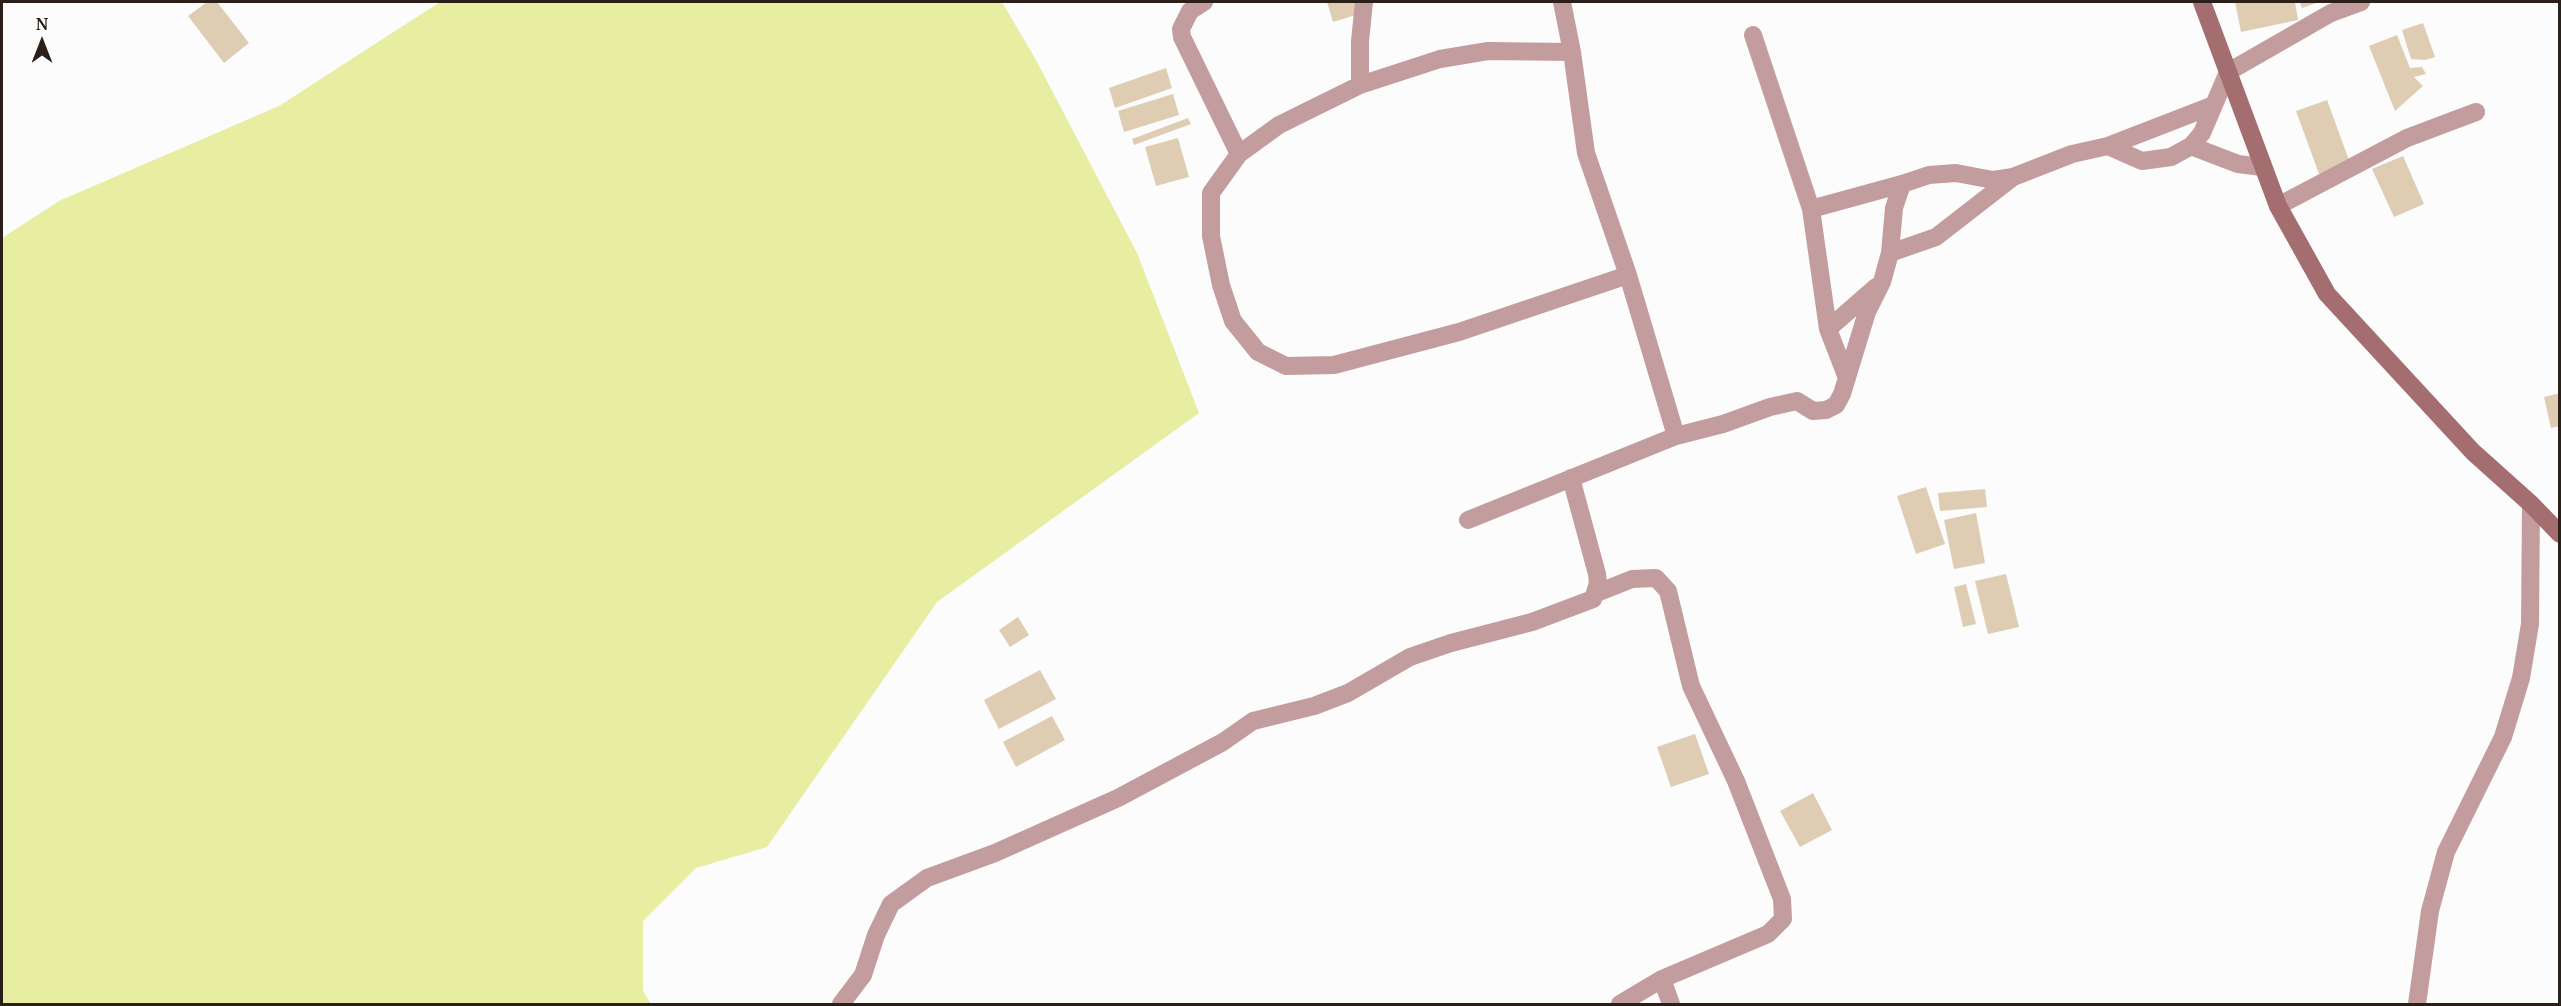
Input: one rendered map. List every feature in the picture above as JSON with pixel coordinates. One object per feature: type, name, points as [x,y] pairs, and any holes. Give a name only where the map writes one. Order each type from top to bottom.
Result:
[{"type":"street","points":[[1204,2],[1190,11],[1181,29],[1182,37],[1239,154]]},
{"type":"street","points":[[1360,84],[1359,41],[1364,2]]},
{"type":"street","points":[[1562,2],[1572,52],[1586,153],[1628,275],[1676,436]]},
{"type":"street","points":[[2202,2],[2278,206],[2326,294],[2473,452],[2531,504],[2559,534]]},
{"type":"street","points":[[2108,146],[2142,161],[2171,157],[2191,146],[2202,133],[2228,72],[2331,13],[2361,2]]},
{"type":"street","points":[[1753,35],[1811,209],[1828,329],[1847,378]]},
{"type":"street","points":[[1572,52],[1488,51],[1440,59],[1360,84],[1279,125],[1239,154],[1211,193],[1211,236],[1221,285],[1233,321],[1258,352],[1286,366],[1334,365],[1459,332],[1628,275]]},
{"type":"street","points":[[1811,209],[1929,175],[1947,174],[1993,180],[2013,177],[2072,154],[2108,146],[2214,105]]},
{"type":"street","points":[[2278,206],[2407,138],[2476,112]]},
{"type":"street","points":[[2191,146],[2238,165],[2262,167]]},
{"type":"street","points":[[1890,253],[1936,237],[2013,177]]},
{"type":"street","points":[[1468,520],[1676,436],[1797,401],[1813,411],[1826,410],[1836,405],[1847,378],[1867,312],[1882,282],[1890,253],[1894,208],[1902,184]]},
{"type":"street","points":[[1828,329],[1882,282]]},
{"type":"street","points":[[841,1005],[863,975],[876,935],[891,904],[927,878],[995,853],[1118,798],[1223,742],[1253,721],[1314,706],[1348,693],[1410,657],[1451,643],[1532,622],[1593,599],[1597,593],[1597,574],[1571,478]]},
{"type":"street","points":[[2417,1005],[2430,911],[2446,852],[2503,737],[2521,678],[2530,624],[2531,504]]},
{"type":"street","points":[[1597,593],[1632,579],[1656,578],[1668,591],[1691,686],[1736,781],[1782,899],[1783,919],[1768,934],[1662,979],[1620,1005]]},
{"type":"street","points":[[1662,979],[1671,1005]]},
{"type":"green space","points":[[440,2],[1002,2],[1036,60],[1137,253],[1199,413],[937,602],[767,847],[696,868],[643,921],[643,991],[651,1004],[2,1004],[2,238],[59,201],[279,106]]},
{"type":"building","points":[[207,2],[217,2],[249,43],[224,63],[188,16]]},
{"type":"building","points":[[1327,2],[1355,2],[1359,14],[1333,22]]},
{"type":"building","points":[[2235,2],[2295,2],[2298,20],[2241,32]]},
{"type":"building","points":[[2300,2],[2319,2],[2302,8]]},
{"type":"building","points":[[2423,23],[2435,57],[2425,60],[2411,59],[2402,30]]},
{"type":"building","points":[[2397,35],[2410,68],[2422,67],[2426,74],[2414,77],[2423,86],[2395,111],[2369,46]]},
{"type":"building","points":[[1166,68],[1172,88],[1115,108],[1109,88]]},
{"type":"building","points":[[1173,94],[1179,115],[1124,132],[1118,111]]},
{"type":"building","points":[[2327,100],[2350,163],[2319,174],[2296,111]]},
{"type":"building","points":[[1188,118],[1191,124],[1134,145],[1132,139]]},
{"type":"building","points":[[1178,138],[1189,177],[1156,186],[1145,147]]},
{"type":"building","points":[[2403,156],[2424,204],[2394,217],[2372,169]]},
{"type":"building","points":[[2560,393],[2560,426],[2551,428],[2544,397]]},
{"type":"building","points":[[1926,487],[1945,544],[1916,554],[1897,496]]},
{"type":"building","points":[[1985,489],[1987,507],[1940,511],[1938,493]]},
{"type":"building","points":[[1976,513],[1985,563],[1954,569],[1944,520]]},
{"type":"building","points":[[2006,574],[2019,627],[1988,634],[1975,581]]},
{"type":"building","points":[[1966,584],[1976,624],[1963,627],[1954,587]]},
{"type":"building","points":[[1018,617],[1029,635],[1010,647],[999,630]]},
{"type":"building","points":[[1040,670],[1056,699],[999,729],[984,700]]},
{"type":"building","points":[[1052,716],[1065,740],[1016,767],[1003,742]]},
{"type":"building","points":[[1695,734],[1709,774],[1671,787],[1657,747]]},
{"type":"building","points":[[1813,793],[1832,830],[1800,847],[1780,811]]}]
